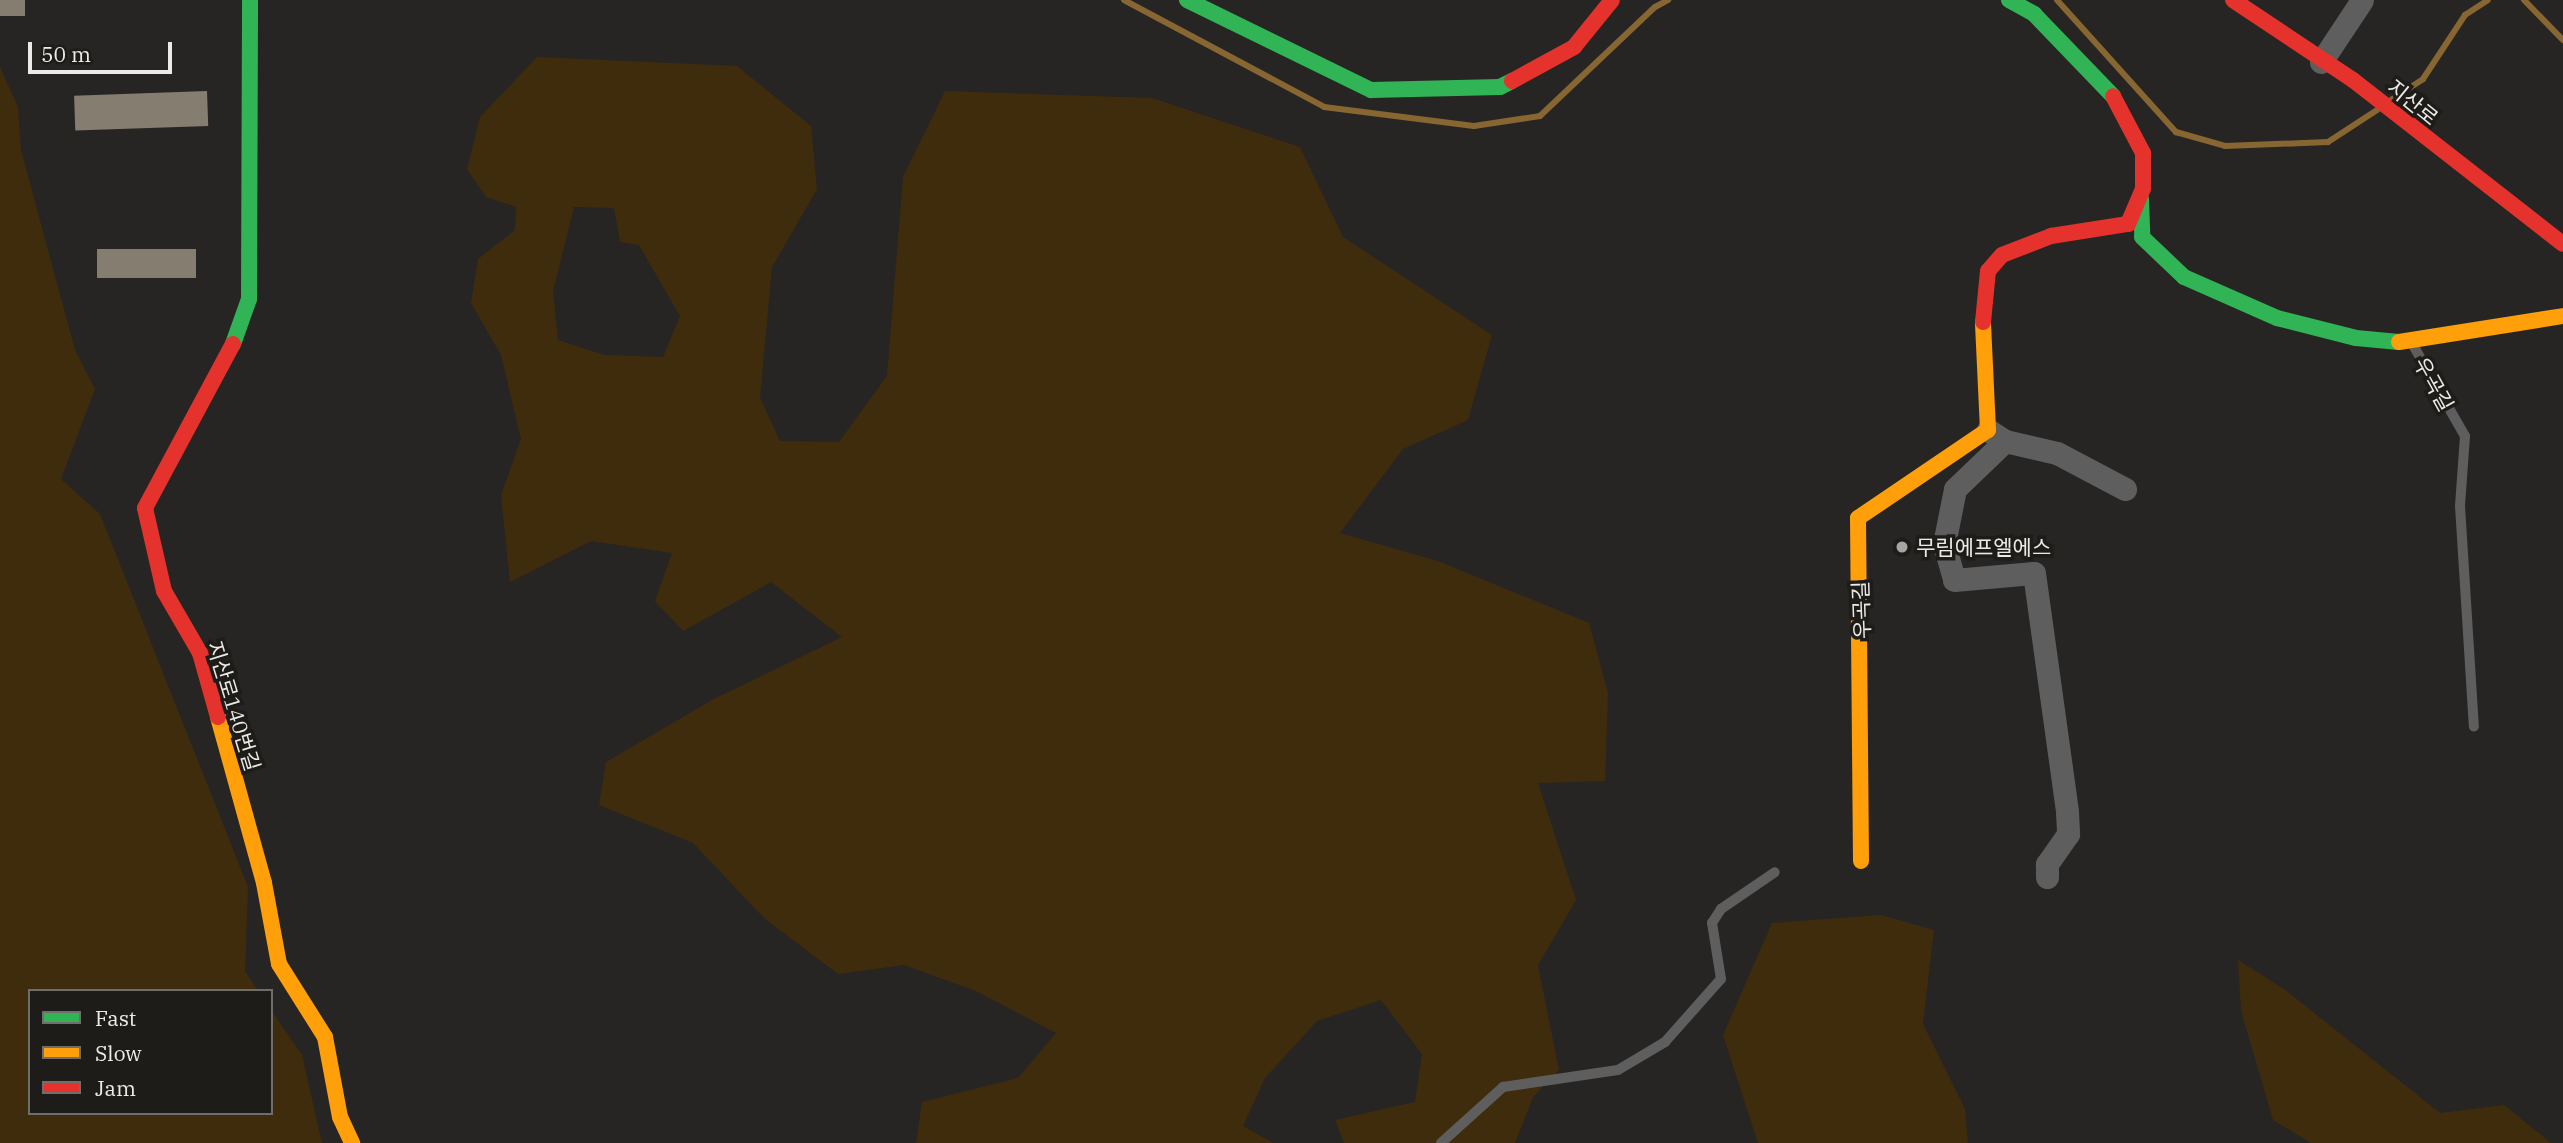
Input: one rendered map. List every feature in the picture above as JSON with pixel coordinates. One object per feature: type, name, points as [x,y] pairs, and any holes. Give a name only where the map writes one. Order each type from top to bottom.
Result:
[{"type":"street","name":"지산로140번길","points":[[250,0],[249,299],[235,341],[145,508],[163,592],[200,653],[264,883],[279,964],[325,1037],[340,1117],[352,1143]]},
{"type":"street","points":[[1188,0],[1371,90],[1500,88],[1574,47],[1612,0]]},
{"type":"street","name":"우곡길","points":[[2009,0],[2034,14],[2098,75],[2119,103],[2143,153],[2142,237],[2184,276],[2277,318],[2356,338],[2411,343]]},
{"type":"street","name":"지산로","points":[[2233,0],[2321,62],[2353,80],[2402,121],[2563,244]]},
{"type":"street","points":[[2321,62],[2362,0]]},
{"type":"street","name":"우곡길","points":[[1861,861],[1858,518],[1996,435],[1982,337],[1989,271],[2003,255],[2051,236],[2128,224],[2143,188]]},
{"type":"street","points":[[2411,343],[2563,316]]},
{"type":"street","points":[[2047,877],[2047,864],[2068,834],[2034,573],[1954,580],[1944,544],[1955,489],[1996,435],[2057,453],[2125,489]]},
{"type":"lane","name":"우곡길","points":[[2411,343],[2465,436],[2459,506],[2473,727]]},
{"type":"lane","points":[[1441,1143],[1503,1087],[1618,1070],[1665,1042],[1721,979],[1712,923],[1721,909],[1775,872]]},
{"type":"shaded area","points":[[537,57],[737,66],[811,126],[817,189],[772,267],[760,398],[780,441],[839,442],[887,376],[903,177],[945,91],[1152,98],[1300,147],[1343,237],[1492,335],[1468,420],[1403,449],[1340,533],[1438,561],[1589,623],[1608,693],[1605,781],[1538,783],[1576,900],[1538,965],[1559,1070],[1533,1097],[1515,1143],[1344,1143],[1335,1120],[1415,1102],[1422,1054],[1381,1000],[1317,1021],[1265,1078],[1243,1126],[1273,1143],[916,1143],[922,1102],[1018,1078],[1056,1033],[976,991],[904,965],[838,974],[764,918],[693,843],[599,805],[606,762],[712,700],[842,637],[771,582],[683,631],[655,601],[672,553],[591,541],[510,582],[501,495],[521,439],[501,355],[471,303],[478,259],[515,230],[516,207],[486,197],[467,169],[480,117]],"holes":[[[574,207],[614,208],[620,242],[639,245],[680,316],[663,357],[604,355],[558,340],[553,291]]]},
{"type":"shaded area","points":[[0,67],[18,107],[21,150],[75,350],[95,389],[61,479],[100,514],[248,887],[245,971],[257,989],[28,989],[28,1115],[273,1115],[273,1013],[302,1055],[322,1143],[0,1143]]},
{"type":"shaded area","points":[[1881,915],[1934,930],[1923,1024],[1965,1109],[1968,1143],[1758,1143],[1723,1035],[1772,923]]},
{"type":"shaded area","points":[[2238,960],[2284,989],[2440,1113],[2504,1105],[2551,1143],[2311,1143],[2273,1120],[2241,1011]]},
{"type":"building","points":[[0,0],[25,0],[25,16],[0,16]]},
{"type":"building","points":[[207,91],[208,126],[75,131],[74,96]]},
{"type":"building","points":[[97,249],[196,249],[196,278],[97,278]]},
{"type":"waterway","points":[[1124,0],[1324,107],[1474,126],[1540,116],[1655,7],[1668,0]]},
{"type":"waterway","points":[[2057,0],[2176,132],[2225,146],[2328,142],[2377,110]]},
{"type":"waterway","points":[[2391,100],[2423,79],[2465,15],[2488,0]]},
{"type":"waterway","points":[[2524,0],[2563,40]]},
{"type":"traffic: fast","points":[[233,344],[249,299],[250,0]]},
{"type":"traffic: fast","points":[[1187,0],[1371,90],[1500,87],[1512,81]]},
{"type":"traffic: fast","points":[[2009,0],[2034,14],[2113,96]]},
{"type":"traffic: fast","points":[[2141,199],[2142,237],[2184,277],[2277,318],[2356,338],[2399,342]]},
{"type":"traffic: slow","points":[[2399,342],[2563,316]]},
{"type":"traffic: slow","points":[[1861,861],[1858,518],[1988,430],[1983,322]]},
{"type":"traffic: slow","points":[[218,717],[264,883],[279,964],[325,1037],[340,1117],[352,1143]]},
{"type":"traffic: jam","points":[[1512,81],[1574,47],[1612,0]]},
{"type":"traffic: jam","points":[[2233,0],[2353,80],[2563,244]]},
{"type":"traffic: jam","points":[[1983,322],[1988,271],[2002,255],[2051,236],[2128,224],[2143,188],[2143,153],[2113,96]]},
{"type":"traffic: jam","points":[[218,717],[200,653],[164,591],[145,508],[233,344]]},
{"type":"place","name":"무림에프엘에스","points":[[1902,547]]}]
